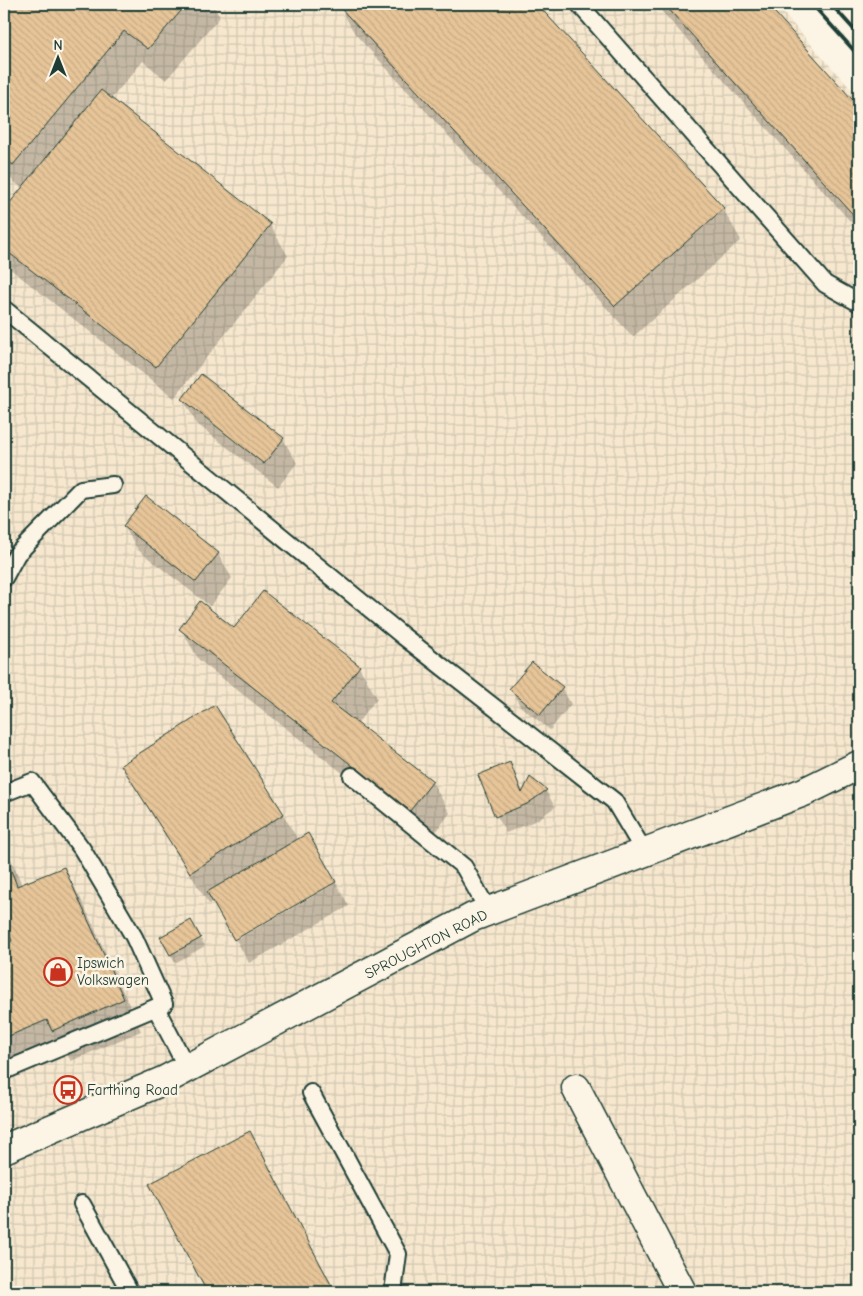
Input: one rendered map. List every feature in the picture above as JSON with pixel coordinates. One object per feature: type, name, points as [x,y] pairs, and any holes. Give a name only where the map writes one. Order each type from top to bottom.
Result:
[{"type":"street","name":"SPROUGHTON ROAD","points":[[4,1149],[165,1080],[473,917],[645,854],[804,792],[859,765]]},
{"type":"street","points":[[576,1088],[682,1292]]},
{"type":"lane","points":[[579,4],[826,284],[859,303]]},
{"type":"lane","points":[[4,309],[403,636],[614,801],[645,854]]},
{"type":"lane","points":[[4,578],[17,554],[81,489],[113,485]]},
{"type":"lane","points":[[352,776],[464,867],[489,912]]},
{"type":"lane","points":[[4,793],[32,782],[82,849],[134,937],[164,1004],[4,1071]]},
{"type":"lane","points":[[156,1008],[187,1068]]},
{"type":"lane","points":[[311,1093],[398,1254],[394,1292]]},
{"type":"lane","points":[[82,1204],[130,1292]]},
{"type":"shaded area","points":[[4,4],[775,4],[859,98],[859,1292],[4,1292]]},
{"type":"building","points":[[4,4],[187,4],[148,49],[124,31],[13,165],[4,158]]},
{"type":"building","points":[[337,4],[537,4],[724,208],[615,306]]},
{"type":"building","points":[[664,4],[767,4],[859,107],[858,220]]},
{"type":"building","points":[[101,90],[271,224],[156,367],[4,249],[4,210]]},
{"type":"building","points":[[201,374],[284,438],[264,464],[182,399]]},
{"type":"building","points":[[146,496],[219,553],[196,582],[123,526]]},
{"type":"building","points":[[263,591],[360,666],[331,703],[433,781],[410,811],[179,629],[200,601],[234,628]]},
{"type":"building","points":[[532,662],[563,687],[540,715],[509,689]]},
{"type":"building","points":[[215,705],[284,814],[190,873],[121,765]]},
{"type":"building","points":[[510,762],[522,793],[530,777],[547,790],[527,804],[495,817],[478,775]]},
{"type":"building","points":[[308,833],[336,882],[234,940],[207,892]]},
{"type":"building","name":"Ipswich Volkswagen","points":[[4,852],[17,886],[64,867],[124,999],[52,1031],[47,1020],[4,1038],[4,944],[12,941],[4,918]]},
{"type":"building","points":[[191,920],[201,938],[170,955],[160,937]]},
{"type":"building","points":[[250,1131],[335,1292],[207,1292],[149,1184]]},
{"type":"railway","points":[[812,4],[859,56]]},
{"type":"railway","points":[[831,4],[859,35]]},
{"type":"place","name":"Ipswich Volkswagen","points":[[58,972]]},
{"type":"place","name":"Farthing Road","points":[[68,1090]]}]
